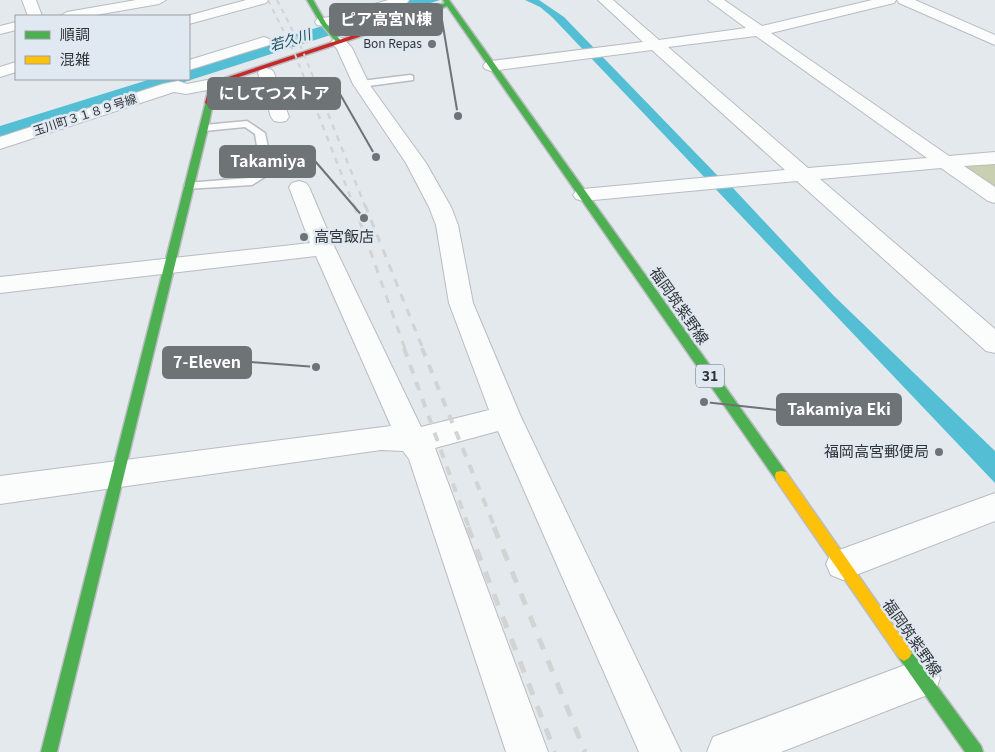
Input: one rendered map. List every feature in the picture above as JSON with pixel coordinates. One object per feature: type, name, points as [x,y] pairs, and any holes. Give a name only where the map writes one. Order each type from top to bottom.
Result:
[{"type":"street","points":[[29,0],[35,15]]},
{"type":"street","points":[[73,15],[159,0]]},
{"type":"street","points":[[310,0],[329,31],[344,48],[361,84],[416,163],[440,207],[447,225],[461,303],[506,417],[660,752]]},
{"type":"street","points":[[329,31],[337,20],[402,0]]},
{"type":"street","points":[[605,0],[995,344]]},
{"type":"street","points":[[715,0],[995,197]]},
{"type":"street","points":[[491,66],[759,31],[889,0]]},
{"type":"street","points":[[904,0],[995,41]]},
{"type":"street","points":[[190,20],[253,1],[280,117]]},
{"type":"street","points":[[49,752],[190,186],[212,84],[329,31],[432,11],[447,2]]},
{"type":"street","name":"福岡筑紫野線","points":[[447,2],[843,564],[921,678],[976,752]]},
{"type":"street","points":[[0,30],[15,26]]},
{"type":"street","points":[[190,65],[266,59]]},
{"type":"street","points":[[0,72],[15,67]]},
{"type":"street","name":"玉川町３１８９号線","points":[[0,143],[162,83],[178,86],[186,90],[212,84]]},
{"type":"street","points":[[583,195],[995,158]]},
{"type":"street","points":[[300,189],[324,248],[410,438],[423,454],[527,752]]},
{"type":"street","points":[[0,285],[146,270],[170,264],[324,248]]},
{"type":"street","points":[[0,490],[380,438],[425,438],[506,417]]},
{"type":"street","points":[[843,564],[995,507]]},
{"type":"street","points":[[728,752],[921,678]]},
{"type":"lane","points":[[361,84],[410,78]]},
{"type":"lane","points":[[190,186],[252,181],[267,171],[260,133],[247,124],[204,128]]},
{"type":"green space","points":[[995,162],[995,192],[958,166]]},
{"type":"water","name":"若久川","points":[[407,0],[440,0],[0,141],[0,126],[148,80],[190,80],[190,67]]},
{"type":"water","points":[[525,0],[539,0],[564,17],[716,174],[733,188],[834,296],[995,451],[995,483],[552,17],[540,7]]},
{"type":"railway","points":[[268,0],[294,52],[310,92]]},
{"type":"railway","points":[[277,0],[302,49],[319,92]]},
{"type":"railway","points":[[309,91],[354,206]]},
{"type":"railway","points":[[319,91],[365,206]]},
{"type":"railway","points":[[354,205],[405,349]]},
{"type":"railway","points":[[365,205],[423,349]]},
{"type":"railway","points":[[404,348],[469,528]]},
{"type":"railway","points":[[422,348],[495,528]]},
{"type":"railway","points":[[468,527],[555,752]]},
{"type":"railway","points":[[494,527],[585,752]]},
{"type":"traffic: fast","points":[[310,0],[324,24],[339,42]]},
{"type":"traffic: fast","points":[[446,0],[781,476]]},
{"type":"traffic: fast","points":[[357,36],[432,11],[447,4]]},
{"type":"traffic: fast","points":[[49,752],[209,103]]},
{"type":"traffic: fast","points":[[904,653],[975,752]]},
{"type":"traffic: slow","points":[[781,476],[904,653]]},
{"type":"traffic: jam","points":[[209,103],[212,84],[357,36]]},
{"type":"place","name":"Bon Repas","points":[[432,44]]},
{"type":"place","name":"ピア高宮N棟","points":[[458,116]]},
{"type":"place","name":"にしてつストア","points":[[376,157]]},
{"type":"place","name":"Takamiya","points":[[364,218]]},
{"type":"place","name":"高宮飯店","points":[[304,237]]},
{"type":"place","name":"7-Eleven","points":[[316,367]]},
{"type":"place","name":"Takamiya Eki","points":[[704,402]]},
{"type":"place","name":"福岡高宮郵便局","points":[[939,452]]}]
